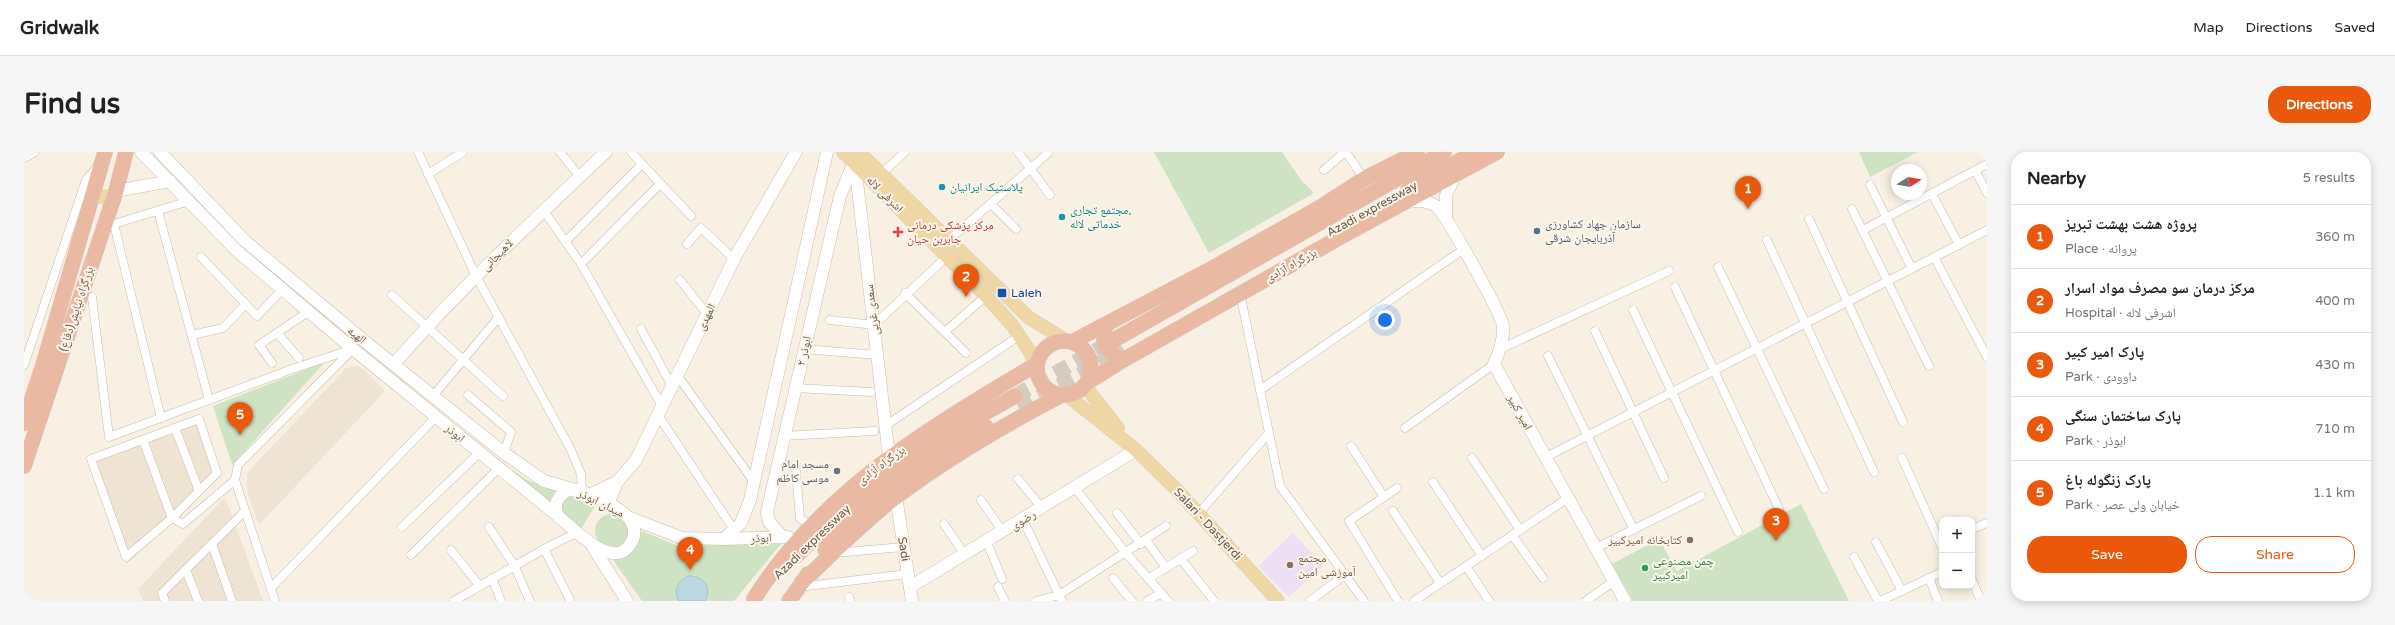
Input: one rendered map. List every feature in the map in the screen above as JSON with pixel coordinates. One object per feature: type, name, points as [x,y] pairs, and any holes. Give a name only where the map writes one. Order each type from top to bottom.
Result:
[{"type":"highway","name":"بزرگراه نیایش(دفاع)","points":[[24,466],[116,190],[126,152]]},
{"type":"highway","points":[[1064,396],[1052,393],[1042,384],[1037,372],[1037,363],[1045,348],[1052,344],[1069,342],[1106,324],[1319,208],[1400,156],[1417,152]]},
{"type":"highway","name":"Azadi expressway","points":[[1121,349],[1350,213],[1444,152]]},
{"type":"highway","name":"Azadi expressway","points":[[1350,213],[1475,152]]},
{"type":"highway","name":"بزرگراه آزادی","points":[[1087,384],[1121,349],[1240,294],[1344,235],[1497,152]]},
{"type":"highway","name":"بزرگراه نیایش(دفاع)","points":[[24,423],[44,362],[104,156]]},
{"type":"highway","points":[[1344,235],[1360,182]]},
{"type":"highway","points":[[1319,208],[1375,218]]},
{"type":"highway","points":[[1106,324],[1102,335],[1105,347],[1113,356],[1121,349]]},
{"type":"highway","points":[[801,584],[896,498],[1019,406],[1064,396],[1087,384],[1091,374],[1089,357],[1084,350],[1069,342]]},
{"type":"highway","name":"بزرگراه آزادی","points":[[753,600],[772,570],[806,531],[851,487],[889,457],[1037,363]]},
{"type":"highway","points":[[1006,382],[1016,385],[1024,393],[1027,405],[1019,406]]},
{"type":"highway","name":"Azadi expressway","points":[[789,601],[846,526],[902,477],[931,457],[1019,406]]},
{"type":"highway","name":"Azadi expressway","points":[[753,600],[825,526],[889,471],[924,448],[1019,406]]},
{"type":"main road","name":"الهیه","points":[[141,152],[237,251],[353,349]]},
{"type":"main road","name":"الهیه","points":[[160,152],[245,241],[295,285],[504,454],[544,481],[582,493]]},
{"type":"main road","name":"لاهیجانی","points":[[394,364],[476,276],[606,152]]},
{"type":"main road","name":"المهدی","points":[[608,504],[617,482],[636,460],[734,259],[796,152]]},
{"type":"main road","points":[[724,539],[741,523],[754,482],[827,152]]},
{"type":"main road","name":"اشرفی لاله","points":[[843,152],[881,174],[1028,317],[1069,342]]},
{"type":"main road","name":"اشرفی لاله","points":[[856,159],[986,296],[1020,336],[1037,363]]},
{"type":"main road","name":"سعدی غربی","points":[[856,159],[889,457]]},
{"type":"main road","name":"ابوذر ۲","points":[[783,537],[769,522],[767,512],[782,436],[795,388],[840,196],[856,159]]},
{"type":"main road","points":[[1446,218],[1446,195],[1456,174]]},
{"type":"main road","points":[[116,190],[170,181]]},
{"type":"main road","points":[[91,201],[94,197],[104,196],[110,203],[110,208]]},
{"type":"main road","points":[[1404,202],[1420,201],[1431,203],[1446,218],[1464,249],[1503,325],[1500,349],[1494,364]]},
{"type":"main road","name":"ابوذر","points":[[353,349],[498,469],[558,516]]},
{"type":"main road","name":"امیر کبیر","points":[[1494,364],[1625,601]]},
{"type":"main road","name":"Salari - Dastjerdi","points":[[1087,384],[1136,450]]},
{"type":"main road","name":"Salari - Dastjerdi","points":[[1064,396],[1136,450],[1199,512],[1278,601]]},
{"type":"main road","name":"رضوی","points":[[910,587],[987,542],[1136,450]]},
{"type":"main road","name":"المهدی","points":[[582,493],[617,482]]},
{"type":"main road","name":"میدان ابوذر","points":[[558,516],[556,503],[559,496],[568,490],[582,493],[608,504],[628,517],[634,529],[632,542],[623,551],[613,554]]},
{"type":"main road","name":"Sadi","points":[[896,498],[912,601]]},
{"type":"main road","points":[[558,516],[603,552],[613,554],[611,557],[612,563],[636,601]]},
{"type":"main road","name":"ابوذر","points":[[628,517],[682,538],[724,539],[783,537],[806,531]]},
{"type":"main road","points":[[589,541],[627,601]]},
{"type":"street","points":[[24,158],[35,152]]},
{"type":"street","points":[[418,152],[476,276],[570,448],[581,474],[582,493]]},
{"type":"street","points":[[428,174],[463,152]]},
{"type":"street","points":[[560,152],[580,176]]},
{"type":"street","points":[[631,152],[691,216]]},
{"type":"street","points":[[881,174],[905,152]]},
{"type":"street","points":[[1018,152],[1050,195]]},
{"type":"street","points":[[949,240],[1048,153]]},
{"type":"street","points":[[1324,170],[1341,153],[1360,182]]},
{"type":"street","points":[[24,365],[86,180],[104,156]]},
{"type":"street","points":[[566,241],[642,164]]},
{"type":"street","points":[[1863,230],[1987,164]]},
{"type":"street","points":[[1975,170],[1987,193]]},
{"type":"street","points":[[582,264],[660,184]]},
{"type":"street","points":[[1870,185],[1912,268]]},
{"type":"street","points":[[1932,194],[1958,245]]},
{"type":"street","points":[[161,418],[114,224],[189,201]]},
{"type":"street","points":[[991,204],[1016,230]]},
{"type":"street","points":[[1852,209],[1928,366]]},
{"type":"street","points":[[158,211],[209,400]]},
{"type":"street","points":[[544,211],[582,264],[660,410],[734,530]]},
{"type":"street","points":[[1809,219],[1903,422]]},
{"type":"street","points":[[687,244],[701,228],[734,259]]},
{"type":"street","points":[[1546,457],[1912,268],[1986,233]]},
{"type":"street","points":[[1767,240],[1874,472]]},
{"type":"street","points":[[1260,390],[1464,249]]},
{"type":"street","points":[[201,257],[257,316],[282,290]]},
{"type":"street","points":[[1934,257],[1987,357]]},
{"type":"street","points":[[830,320],[874,325],[905,293],[941,262]]},
{"type":"street","points":[[1718,267],[1824,489]]},
{"type":"street","points":[[1500,349],[1668,271]]},
{"type":"street","points":[[680,280],[707,314]]},
{"type":"street","points":[[1675,287],[1780,509]]},
{"type":"street","points":[[905,293],[966,353]]},
{"type":"street","points":[[1240,294],[1280,486],[1346,574],[1364,601]]},
{"type":"street","points":[[392,295],[503,396]]},
{"type":"street","points":[[947,330],[986,296]]},
{"type":"street","points":[[92,297],[109,437],[353,349]]},
{"type":"street","points":[[192,336],[222,328],[246,304]]},
{"type":"street","points":[[1633,310],[1738,532]]},
{"type":"street","points":[[272,364],[259,345],[308,312]]},
{"type":"street","points":[[433,396],[498,318]]},
{"type":"street","points":[[641,329],[675,380],[754,482]]},
{"type":"street","points":[[1595,331],[1664,478]]},
{"type":"street","points":[[277,332],[299,358]]},
{"type":"street","points":[[885,426],[1020,336]]},
{"type":"street","points":[[275,601],[235,480],[238,465],[353,349]]},
{"type":"street","points":[[804,349],[877,355]]},
{"type":"street","points":[[1548,356],[1634,530]]},
{"type":"street","points":[[1405,428],[1494,364]]},
{"type":"street","points":[[795,388],[871,392]]},
{"type":"street","points":[[468,395],[511,432],[504,454]]},
{"type":"street","points":[[271,588],[436,417]]},
{"type":"street","points":[[199,419],[217,473],[172,518],[126,556],[91,459],[143,440],[199,419]]},
{"type":"street","points":[[175,428],[199,491]]},
{"type":"street","points":[[782,436],[874,431]]},
{"type":"street","points":[[1199,512],[1268,434]]},
{"type":"street","points":[[143,440],[172,518],[183,524],[235,480]]},
{"type":"street","points":[[1351,446],[1384,497]]},
{"type":"street","points":[[402,527],[479,453]]},
{"type":"street","points":[[1472,458],[1520,530]]},
{"type":"street","points":[[1902,458],[1939,540]]},
{"type":"street","points":[[411,555],[498,469]]},
{"type":"street","points":[[796,471],[800,518],[806,531]]},
{"type":"street","points":[[1018,479],[1042,508]]},
{"type":"street","points":[[1433,482],[1482,556]]},
{"type":"street","points":[[1075,488],[1126,553],[1168,601]]},
{"type":"street","points":[[1397,488],[1349,520],[1398,601]]},
{"type":"street","points":[[1596,548],[1701,496]]},
{"type":"street","points":[[1414,601],[1568,498]]},
{"type":"street","points":[[981,500],[1003,532]]},
{"type":"street","points":[[165,601],[162,593],[245,511]]},
{"type":"street","points":[[1393,511],[1440,583]]},
{"type":"street","points":[[1117,513],[1166,568]]},
{"type":"street","points":[[1023,520],[1060,598]]},
{"type":"street","points":[[1975,528],[1987,523]]},
{"type":"street","points":[[944,524],[965,555]]},
{"type":"street","points":[[1036,601],[1060,598],[1166,526]]},
{"type":"street","points":[[489,527],[514,565],[530,601]]},
{"type":"street","points":[[454,601],[514,565],[578,532]]},
{"type":"street","points":[[1512,535],[1543,578]]},
{"type":"street","points":[[987,542],[1002,579]]},
{"type":"street","points":[[1876,542],[1899,592],[1900,601]]},
{"type":"street","points":[[212,544],[232,601]]},
{"type":"street","points":[[833,554],[903,547]]},
{"type":"street","points":[[544,549],[569,598]]},
{"type":"street","points":[[452,550],[479,585]]},
{"type":"street","points":[[1148,579],[1193,552]]},
{"type":"street","points":[[1854,557],[1879,601],[1939,573]]},
{"type":"street","points":[[1181,558],[1214,601]]},
{"type":"street","points":[[1466,566],[1489,601]]},
{"type":"street","points":[[186,570],[198,601]]},
{"type":"street","points":[[801,584],[907,574]]},
{"type":"street","points":[[1310,601],[1346,574]]},
{"type":"street","points":[[492,578],[500,601]]},
{"type":"street","points":[[1113,578],[1132,601]]},
{"type":"street","points":[[1929,578],[1938,601]]},
{"type":"street","points":[[1586,601],[1614,581]]},
{"type":"street","points":[[998,587],[1005,601]]},
{"type":"street","points":[[1975,587],[1981,601]]},
{"type":"street","points":[[1147,601],[1160,593]]},
{"type":"street","points":[[1425,594],[1430,601]]},
{"type":"shaded area","points":[[357,366],[362,368],[385,391],[259,525],[247,491],[247,473],[346,368]]},
{"type":"shaded area","points":[[202,415],[222,475],[127,564],[89,457]]},
{"type":"shaded area","points":[[225,497],[263,601],[143,601],[138,589]]},
{"type":"shaded area","name":"مجتمع آموزشی امین","points":[[1293,533],[1323,565],[1289,597],[1258,566]]},
{"type":"green space","points":[[1154,152],[1282,152],[1301,180],[1314,193],[1209,253]]},
{"type":"green space","points":[[1859,152],[1918,152],[1895,164],[1891,164],[1891,166],[1870,177]]},
{"type":"green space","points":[[325,362],[232,465],[213,406]]},
{"type":"green space","points":[[513,470],[527,480],[595,506],[581,529],[509,474]]},
{"type":"green space","points":[[1801,504],[1849,601],[1633,601],[1612,564],[1659,539],[1677,571]]},
{"type":"green space","points":[[612,514],[624,519],[629,531],[624,543],[612,548],[600,543],[595,531],[600,519]]},
{"type":"green space","points":[[642,531],[678,546],[781,544],[734,601],[642,601],[613,560],[632,547]]},
{"type":"water","points":[[688,576],[698,578],[705,583],[708,591],[705,601],[679,601],[676,594],[679,583]]},
{"type":"tunnel","points":[[1015,396],[1114,340]]},
{"type":"tunnel","points":[[1019,408],[1124,350]]},
{"type":"place","name":"پلاستیک ایرانیان","points":[[942,187]]},
{"type":"place","name":"پروژه هشت بهشت تبریز","points":[[1748,209]]},
{"type":"place","name":"مجتمع تجاری، خدماتی لاله","points":[[1062,217]]},
{"type":"place","name":"سازمان جهاد کشاورزی آذربایجان شرقی","points":[[1537,231]]},
{"type":"place","name":"مرکز پزشکی درمانی جابربن حیان","points":[[898,232]]},
{"type":"place","name":"Laleh","points":[[1002,293]]},
{"type":"place","name":"مرکز درمان سو مصرف مواد اسرار","points":[[966,297]]},
{"type":"place","name":"پارک زنگوله باغ","points":[[240,435]]},
{"type":"place","name":"مسجد امام موسی کاظم","points":[[837,471]]},
{"type":"place","name":"کتابخانه امیرکبیر","points":[[1690,540]]},
{"type":"place","name":"پارک امیر کبیر","points":[[1776,541]]},
{"type":"place","name":"مجتمع آموزشی امین","points":[[1290,565]]},
{"type":"place","name":"چمن مصنوعی امیرکبیر","points":[[1645,568]]},
{"type":"place","name":"پارک ساختمان سنگی","points":[[690,570]]}]
